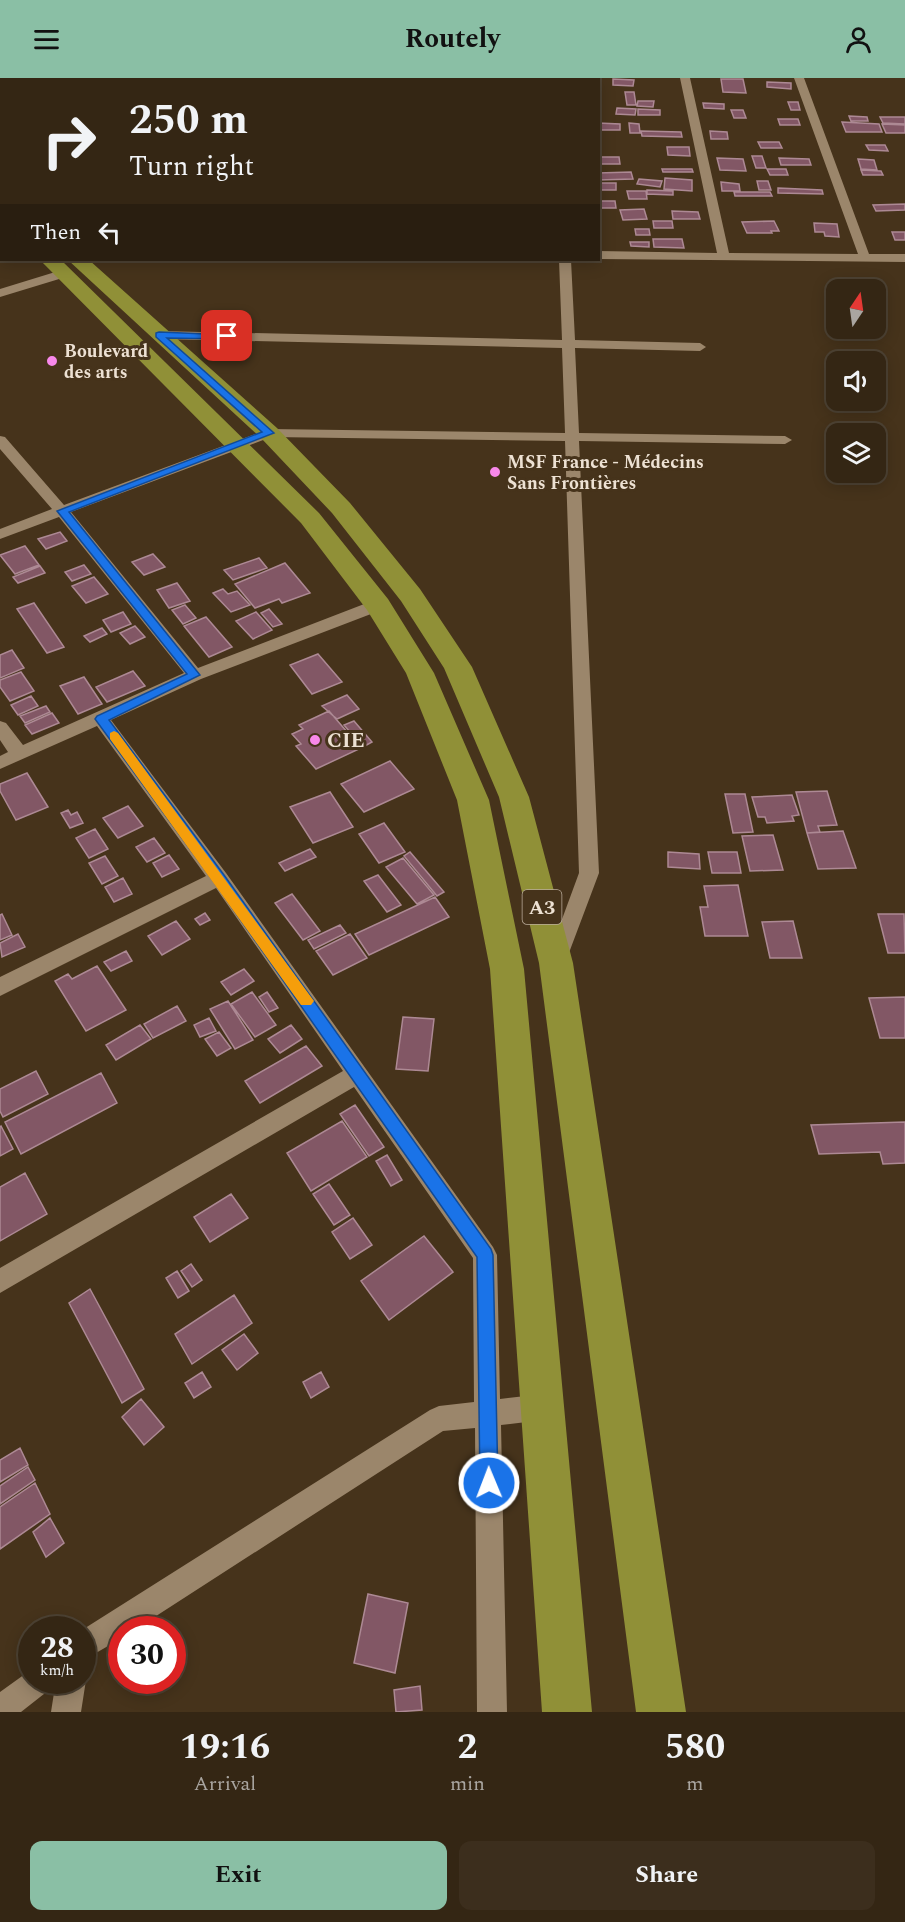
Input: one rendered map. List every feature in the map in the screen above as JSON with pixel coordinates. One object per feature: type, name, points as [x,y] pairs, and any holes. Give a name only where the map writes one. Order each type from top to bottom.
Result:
[{"type":"highway","name":"A3","points":[[61,263],[159,335],[269,433],[341,508],[411,594],[458,668],[514,797],[556,963],[661,1712]]},
{"type":"highway","name":"A3","points":[[61,263],[310,519],[378,604],[420,673],[473,800],[507,969],[567,1712]]},
{"type":"street","points":[[685,78],[724,257]]},
{"type":"street","points":[[799,78],[865,258]]},
{"type":"street","points":[[600,255],[905,258]]},
{"type":"street","points":[[556,963],[589,873],[565,261]]},
{"type":"street","points":[[0,293],[61,263]]},
{"type":"street","points":[[159,335],[700,347]]},
{"type":"street","points":[[0,534],[269,433],[785,440]]},
{"type":"street","points":[[0,440],[62,511],[195,675]]},
{"type":"street","points":[[0,763],[195,675],[378,604]]},
{"type":"street","points":[[101,719],[219,878],[485,1255],[492,1712]]},
{"type":"street","points":[[0,727],[20,755]]},
{"type":"street","points":[[0,987],[219,878]]},
{"type":"street","points":[[0,1281],[358,1073]]},
{"type":"street","points":[[96,1638],[439,1419],[543,1407]]},
{"type":"street","points":[[0,1710],[21,1694]]},
{"type":"street","points":[[66,1712],[69,1694]]},
{"type":"building","points":[[613,79],[634,80],[633,86],[613,85]]},
{"type":"building","points":[[721,79],[743,79],[746,93],[723,92]]},
{"type":"building","points":[[767,82],[791,83],[791,89],[767,87]]},
{"type":"building","points":[[625,92],[634,92],[636,105],[627,105]]},
{"type":"building","points":[[638,101],[654,101],[653,107],[637,106]]},
{"type":"building","points":[[788,102],[798,102],[800,110],[791,110]]},
{"type":"building","points":[[703,103],[724,104],[724,109],[704,108]]},
{"type":"building","points":[[617,108],[636,109],[635,115],[616,114]]},
{"type":"building","points":[[638,109],[660,110],[660,115],[638,115]]},
{"type":"building","points":[[731,110],[743,110],[746,118],[734,118]]},
{"type":"building","points":[[849,116],[867,117],[868,121],[851,121]]},
{"type":"building","points":[[880,117],[905,117],[905,124],[883,123]]},
{"type":"building","points":[[778,119],[798,119],[800,125],[780,125]]},
{"type":"building","points":[[842,122],[879,124],[882,132],[846,132]]},
{"type":"building","points":[[600,123],[620,124],[620,130],[600,130]]},
{"type":"building","points":[[629,123],[639,124],[640,133],[630,133]]},
{"type":"building","points":[[882,124],[905,125],[905,133],[886,133]]},
{"type":"building","points":[[641,131],[681,132],[682,137],[642,136]]},
{"type":"building","points":[[710,131],[727,132],[728,139],[711,139]]},
{"type":"building","points":[[758,142],[779,142],[782,148],[761,148]]},
{"type":"building","points":[[866,145],[885,145],[888,151],[869,150]]},
{"type":"building","points":[[667,147],[689,147],[690,156],[668,155]]},
{"type":"building","points":[[752,156],[762,156],[766,168],[756,168]]},
{"type":"building","points":[[600,157],[619,157],[620,164],[600,164]]},
{"type":"building","points":[[717,158],[743,159],[746,171],[720,170]]},
{"type":"building","points":[[779,158],[809,159],[811,165],[781,165]]},
{"type":"building","points":[[858,159],[874,160],[877,170],[861,169]]},
{"type":"building","points":[[662,169],[692,169],[693,172],[663,172]]},
{"type":"building","points":[[767,169],[786,169],[788,175],[770,175]]},
{"type":"building","points":[[861,170],[881,171],[883,175],[863,175]]},
{"type":"building","points":[[631,172],[633,179],[600,180],[600,173]]},
{"type":"building","points":[[665,178],[692,180],[692,191],[664,189]]},
{"type":"building","points":[[639,179],[662,181],[660,187],[637,184]]},
{"type":"building","points":[[757,181],[768,181],[771,190],[759,190]]},
{"type":"building","points":[[721,182],[739,184],[740,191],[722,191]]},
{"type":"building","points":[[600,183],[616,183],[616,190],[600,190]]},
{"type":"building","points":[[778,188],[822,190],[823,194],[778,193]]},
{"type":"building","points":[[647,190],[673,191],[673,195],[647,194]]},
{"type":"building","points":[[627,191],[646,191],[647,199],[629,199]]},
{"type":"building","points":[[734,192],[770,192],[772,196],[735,196]]},
{"type":"building","points":[[600,201],[615,201],[616,208],[601,208]]},
{"type":"building","points":[[905,204],[905,210],[876,211],[873,205]]},
{"type":"building","points":[[644,209],[647,219],[623,220],[620,210]]},
{"type":"building","points":[[672,211],[698,212],[700,219],[673,219]]},
{"type":"building","points":[[653,221],[672,221],[673,228],[654,228]]},
{"type":"building","points":[[774,221],[779,231],[771,231],[772,233],[747,233],[742,222]]},
{"type":"building","points":[[814,223],[837,224],[839,237],[825,236],[824,232],[815,232]]},
{"type":"building","points":[[635,229],[649,229],[650,235],[636,235]]},
{"type":"building","points":[[892,232],[905,232],[905,240],[895,240]]},
{"type":"building","points":[[653,239],[682,239],[684,248],[654,247]]},
{"type":"building","points":[[630,242],[649,242],[649,247],[631,246]]},
{"type":"building","points":[[60,532],[67,541],[46,549],[38,539]]},
{"type":"building","points":[[25,546],[39,565],[15,574],[0,555]]},
{"type":"building","points":[[153,554],[165,567],[144,575],[132,562]]},
{"type":"building","points":[[259,558],[267,568],[233,580],[224,570]]},
{"type":"building","points":[[285,563],[310,593],[282,603],[279,599],[255,608],[235,584]]},
{"type":"building","points":[[84,565],[91,574],[72,581],[65,572]]},
{"type":"building","points":[[40,566],[45,573],[18,583],[13,577]]},
{"type":"building","points":[[94,577],[108,594],[86,603],[72,586]]},
{"type":"building","points":[[177,583],[190,601],[169,608],[157,590]]},
{"type":"building","points":[[223,589],[228,594],[237,591],[250,605],[231,612],[213,593]]},
{"type":"building","points":[[34,603],[64,647],[47,653],[17,609]]},
{"type":"building","points":[[185,605],[196,618],[183,624],[172,610]]},
{"type":"building","points":[[269,609],[282,624],[273,627],[261,613]]},
{"type":"building","points":[[123,612],[131,624],[111,632],[103,620]]},
{"type":"building","points":[[256,612],[272,630],[253,639],[236,621]]},
{"type":"building","points":[[206,617],[232,647],[209,657],[184,626]]},
{"type":"building","points":[[135,626],[145,637],[130,644],[120,633]]},
{"type":"building","points":[[102,628],[107,634],[90,642],[84,636]]},
{"type":"building","points":[[12,650],[24,668],[0,678],[0,655]]},
{"type":"building","points":[[318,654],[342,682],[312,694],[290,665]]},
{"type":"building","points":[[133,671],[145,686],[107,702],[96,687]]},
{"type":"building","points":[[21,672],[34,691],[10,701],[0,687],[0,680]]},
{"type":"building","points":[[84,677],[102,704],[78,714],[60,686]]},
{"type":"building","points":[[347,695],[359,709],[337,719],[322,706]]},
{"type":"building","points":[[31,696],[38,706],[18,715],[11,705]]},
{"type":"building","points":[[46,706],[50,712],[25,723],[20,716]]},
{"type":"building","points":[[329,711],[361,748],[316,769],[296,746],[301,744],[292,734],[303,729],[299,725]]},
{"type":"building","points":[[52,713],[59,723],[32,734],[25,725]]},
{"type":"building","points":[[354,721],[372,742],[363,747],[344,725]]},
{"type":"building","points":[[390,761],[414,789],[364,812],[341,784]]},
{"type":"building","points":[[27,773],[48,807],[16,820],[0,791],[0,784]]},
{"type":"building","points":[[827,791],[837,825],[818,826],[820,832],[807,833],[796,792]]},
{"type":"building","points":[[330,792],[353,827],[313,843],[290,807]]},
{"type":"building","points":[[725,794],[745,794],[753,832],[733,833]]},
{"type":"building","points":[[792,795],[799,815],[792,816],[794,821],[767,823],[765,817],[758,817],[752,797]]},
{"type":"building","points":[[128,806],[143,826],[118,838],[103,818]]},
{"type":"building","points":[[68,810],[71,815],[77,812],[83,823],[70,828],[61,813]]},
{"type":"building","points":[[384,823],[405,852],[379,863],[359,834]]},
{"type":"building","points":[[95,829],[108,849],[89,858],[76,838]]},
{"type":"building","points":[[843,831],[856,868],[818,869],[807,833]]},
{"type":"building","points":[[773,835],[783,870],[750,871],[742,836]]},
{"type":"building","points":[[154,838],[165,853],[147,862],[136,847]]},
{"type":"building","points":[[310,849],[316,857],[285,871],[279,863]]},
{"type":"building","points":[[410,852],[444,892],[437,896],[404,856]]},
{"type":"building","points":[[668,852],[699,854],[700,869],[668,867]]},
{"type":"building","points":[[708,852],[737,852],[741,873],[712,873]]},
{"type":"building","points":[[169,855],[179,869],[162,877],[153,863]]},
{"type":"building","points":[[105,856],[118,876],[102,884],[89,863]]},
{"type":"building","points":[[403,858],[434,895],[417,904],[386,867]]},
{"type":"building","points":[[378,875],[401,905],[387,912],[364,881]]},
{"type":"building","points":[[123,878],[132,894],[114,902],[105,887]]},
{"type":"building","points":[[738,885],[748,936],[705,936],[700,907],[708,907],[704,886]]},
{"type":"building","points":[[292,894],[320,931],[303,940],[275,903]]},
{"type":"building","points":[[435,897],[449,917],[369,955],[355,934]]},
{"type":"building","points":[[205,913],[210,920],[200,925],[195,919]]},
{"type":"building","points":[[2,914],[12,935],[0,940],[0,915]]},
{"type":"building","points":[[878,914],[904,914],[905,953],[888,953]]},
{"type":"building","points":[[176,921],[190,939],[162,955],[148,936]]},
{"type":"building","points":[[793,921],[802,958],[770,958],[762,922]]},
{"type":"building","points":[[340,925],[346,933],[314,949],[308,940]]},
{"type":"building","points":[[18,934],[25,947],[2,957],[0,943]]},
{"type":"building","points":[[350,934],[367,958],[333,975],[316,951]]},
{"type":"building","points":[[126,951],[132,961],[111,971],[104,962]]},
{"type":"building","points":[[97,966],[126,1010],[86,1031],[55,981],[68,974],[72,979]]},
{"type":"building","points":[[244,969],[254,981],[231,995],[221,982]]},
{"type":"building","points":[[252,992],[276,1025],[255,1037],[231,1004]]},
{"type":"building","points":[[267,992],[278,1008],[269,1012],[259,997]]},
{"type":"building","points":[[905,997],[905,1038],[880,1038],[869,998]]},
{"type":"building","points":[[228,1001],[253,1040],[235,1049],[210,1009]]},
{"type":"building","points":[[177,1006],[186,1021],[153,1038],[144,1024]]},
{"type":"building","points":[[403,1017],[434,1019],[428,1071],[396,1069]]},
{"type":"building","points":[[209,1018],[216,1031],[200,1037],[194,1025]]},
{"type":"building","points":[[140,1025],[151,1039],[116,1060],[106,1045]]},
{"type":"building","points":[[291,1025],[302,1039],[280,1053],[268,1039]]},
{"type":"building","points":[[219,1032],[231,1048],[217,1056],[205,1039]]},
{"type":"building","points":[[306,1046],[322,1066],[260,1103],[245,1081]]},
{"type":"building","points":[[36,1071],[48,1094],[3,1117],[0,1111],[0,1089]]},
{"type":"building","points":[[101,1073],[117,1103],[21,1154],[5,1122]]},
{"type":"building","points":[[355,1105],[384,1147],[369,1156],[340,1114]]},
{"type":"building","points":[[342,1121],[367,1157],[311,1191],[287,1153]]},
{"type":"building","points":[[905,1122],[905,1163],[883,1164],[880,1152],[819,1154],[811,1125]]},
{"type":"building","points":[[0,1127],[13,1149],[0,1156]]},
{"type":"building","points":[[387,1155],[402,1180],[391,1186],[376,1161]]},
{"type":"building","points":[[25,1173],[47,1214],[0,1241],[0,1187]]},
{"type":"building","points":[[329,1184],[350,1215],[334,1225],[313,1194]]},
{"type":"building","points":[[231,1194],[248,1218],[210,1242],[194,1217]]},
{"type":"building","points":[[353,1218],[372,1245],[350,1259],[332,1232]]},
{"type":"building","points":[[424,1236],[453,1272],[389,1320],[361,1281]]},
{"type":"building","points":[[191,1264],[202,1280],[192,1287],[181,1271]]},
{"type":"building","points":[[177,1271],[189,1291],[178,1298],[166,1278]]},
{"type":"building","points":[[90,1289],[144,1389],[122,1403],[69,1303]]},
{"type":"building","points":[[234,1295],[252,1323],[192,1364],[175,1334]]},
{"type":"building","points":[[244,1334],[258,1353],[237,1370],[222,1350]]},
{"type":"building","points":[[202,1372],[211,1387],[194,1398],[185,1383]]},
{"type":"building","points":[[321,1372],[329,1387],[311,1398],[303,1382]]},
{"type":"building","points":[[141,1399],[164,1427],[144,1445],[122,1417]]},
{"type":"building","points":[[20,1448],[28,1465],[0,1482],[0,1460]]},
{"type":"building","points":[[28,1467],[35,1480],[0,1504],[0,1486]]},
{"type":"building","points":[[35,1483],[50,1514],[0,1549],[0,1507]]},
{"type":"building","points":[[50,1518],[64,1543],[46,1557],[33,1532]]},
{"type":"building","points":[[368,1594],[408,1603],[395,1673],[354,1663]]},
{"type":"building","points":[[420,1686],[422,1710],[396,1712],[394,1690]]},
{"type":"slow traffic","points":[[114,736],[306,1001]]},
{"type":"place","name":"Boulevard des arts","points":[[52,361]]},
{"type":"place","name":"MSF France - Médecins Sans Frontières","points":[[495,472]]},
{"type":"place","name":"CIE","points":[[315,740]]},
{"type":"route","points":[[227,336],[159,335],[269,433],[62,511],[195,675],[101,719],[219,878],[485,1255],[489,1483]]}]
